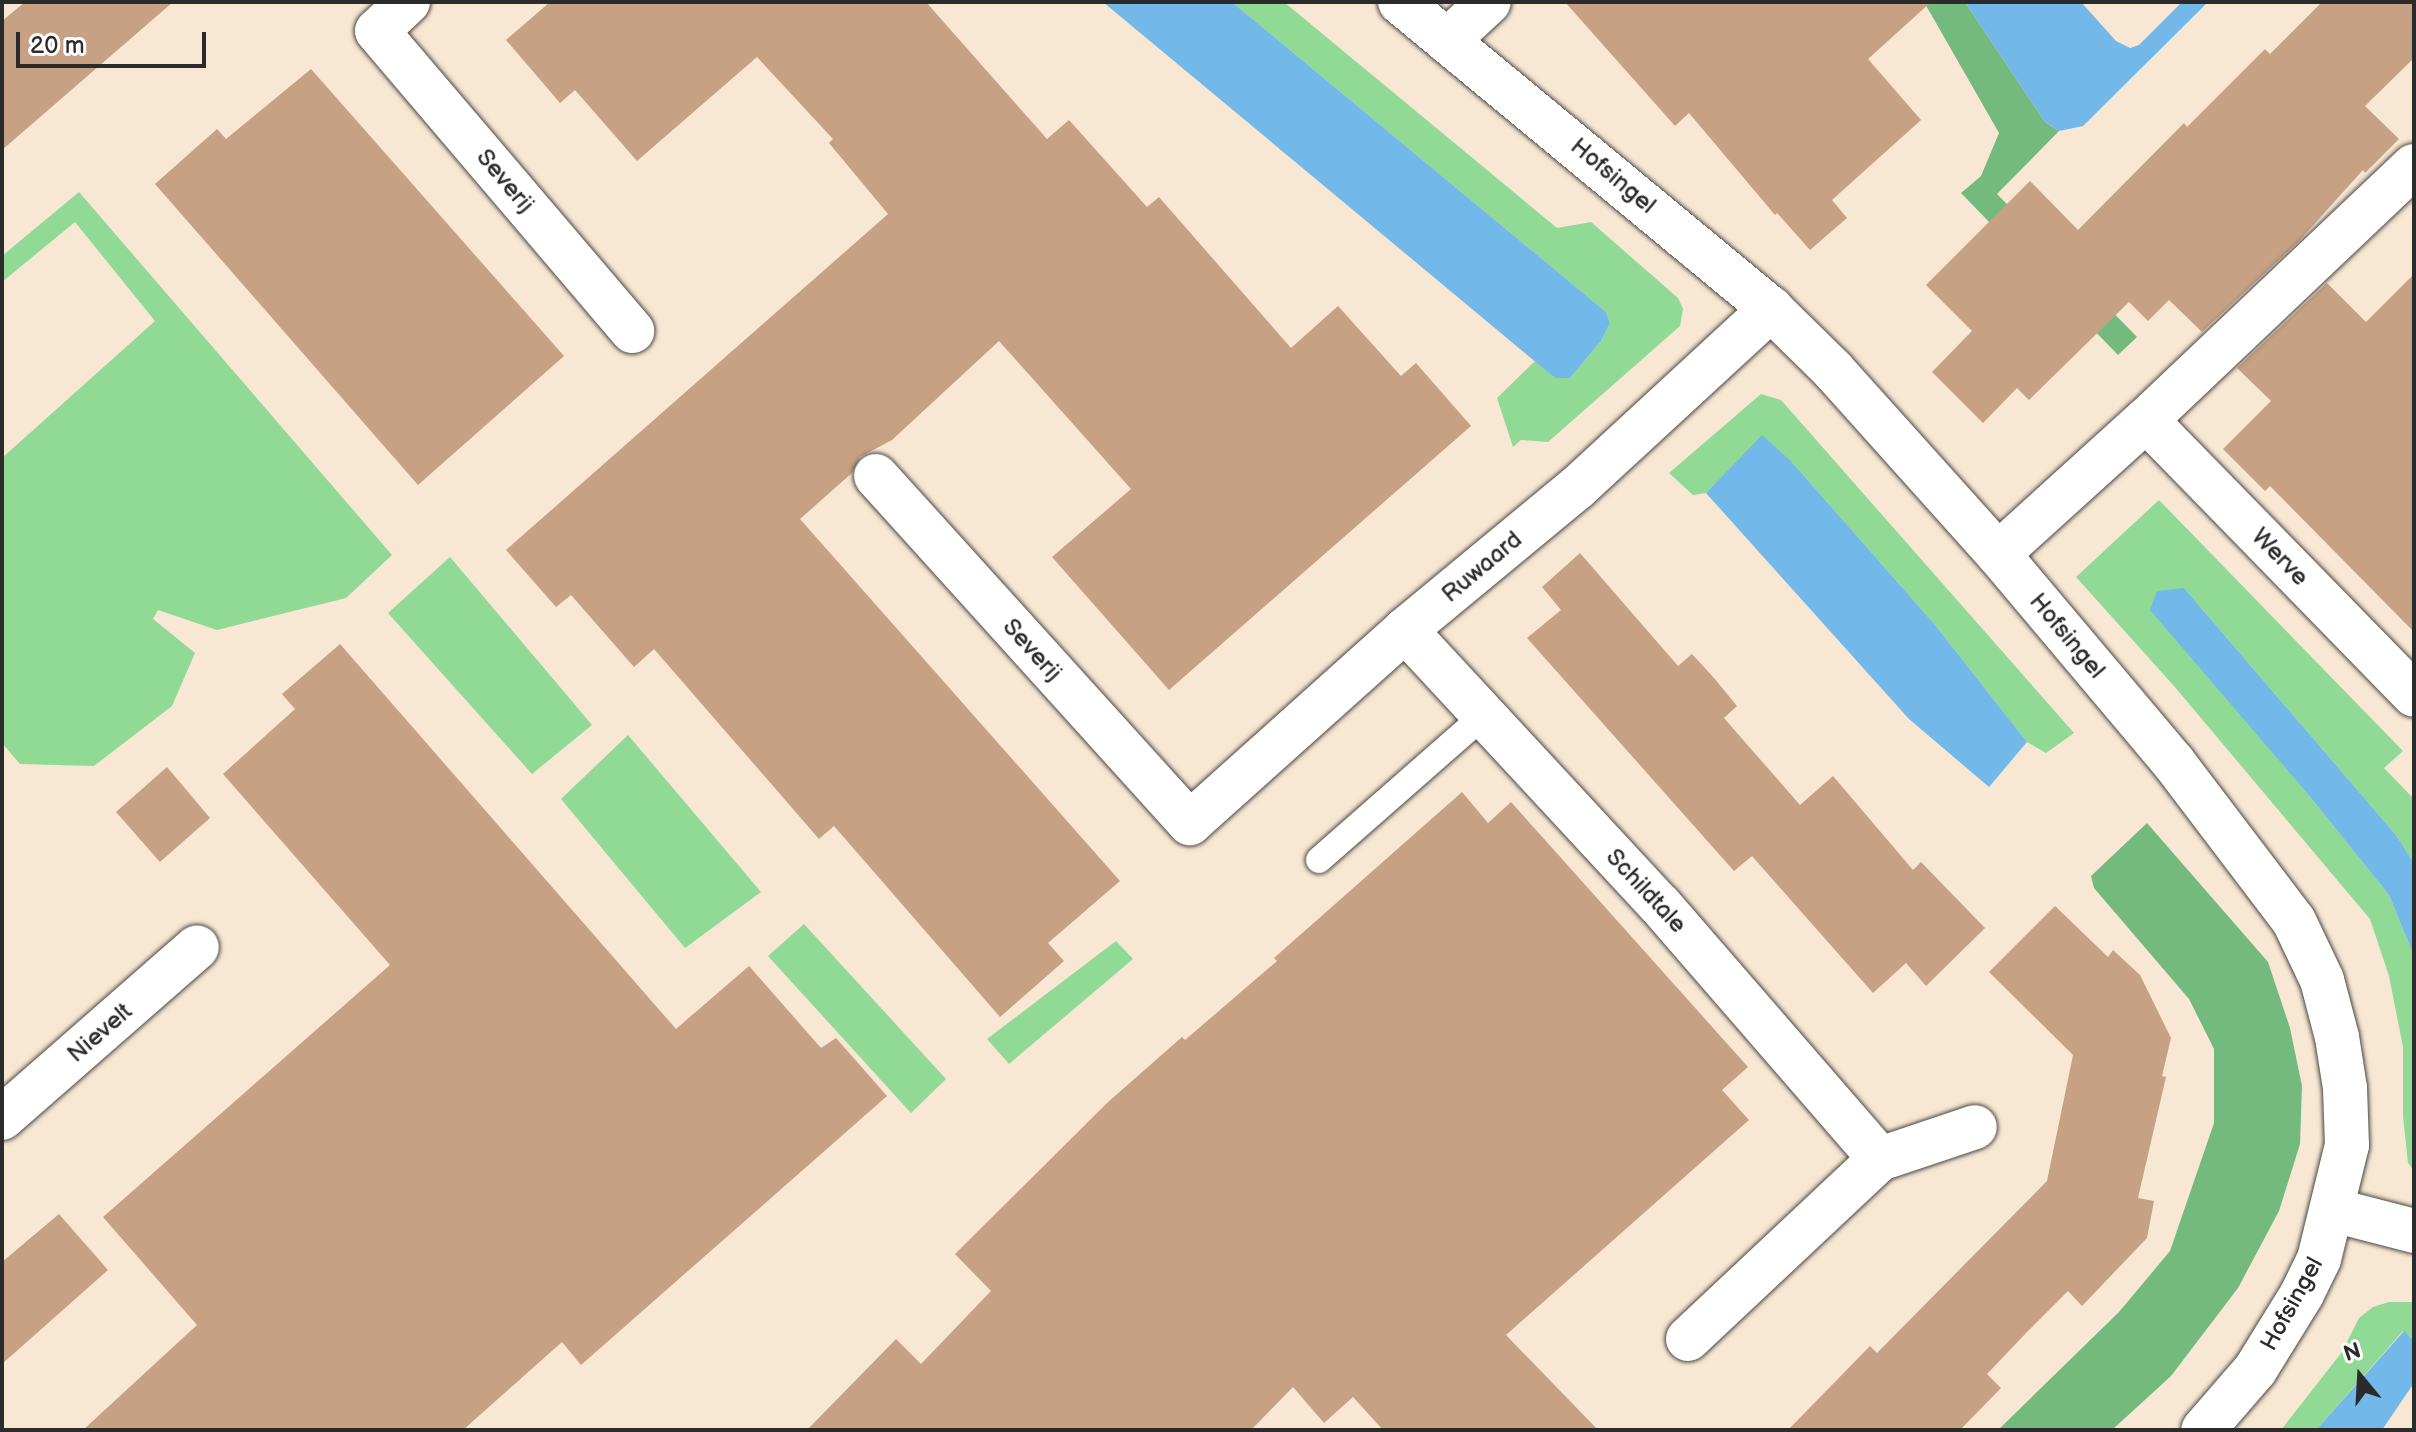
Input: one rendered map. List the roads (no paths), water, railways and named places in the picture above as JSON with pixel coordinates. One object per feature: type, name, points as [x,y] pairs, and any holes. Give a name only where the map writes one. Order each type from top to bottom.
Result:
[{"type":"street","name":"Hofsingel","points":[[1400,2],[1771,309],[1833,370],[1998,554],[2174,763],[2294,921],[2322,980],[2337,1037],[2345,1088],[2347,1145],[2319,1259],[2302,1294],[2255,1370],[2203,1430]]},
{"type":"street","points":[[1447,41],[1489,2]]},
{"type":"street","name":"Severij","points":[[393,16],[632,331]]},
{"type":"street","points":[[1998,554],[2146,420],[2414,166]]},
{"type":"street","name":"Ruwaard","points":[[1190,823],[1405,630],[1578,487],[1771,309]]},
{"type":"street","name":"Werve","points":[[2146,420],[2414,695]]},
{"type":"street","name":"Severij","points":[[876,476],[1190,823]]},
{"type":"street","name":"Schildtale","points":[[1405,630],[1482,717],[1660,905],[1880,1159]]},
{"type":"street","name":"Nievelt","points":[[2,1118],[197,947]]},
{"type":"street","points":[[1688,1339],[1880,1159],[1975,1127]]},
{"type":"street","points":[[2333,1210],[2414,1231]]},
{"type":"lane","points":[[1319,860],[1482,717]]},
{"type":"water","points":[[1103,2],[1232,2],[1606,312],[1610,323],[1601,341],[1570,378],[1555,378]]},
{"type":"water","points":[[1965,2],[2081,2],[2116,41],[2130,48],[2139,45],[2182,2],[2208,2],[2083,126],[2059,131],[2045,122]]},
{"type":"water","points":[[1762,435],[1791,461],[1936,626],[2027,742],[1989,787],[1909,719],[1706,493]]},
{"type":"water","points":[[2184,588],[2396,835],[2414,863],[2414,956],[2389,895],[2307,793],[2150,610],[2157,591]]},
{"type":"water","points":[[2404,1331],[2414,1341],[2414,1383],[2382,1430],[2316,1430]]}]
